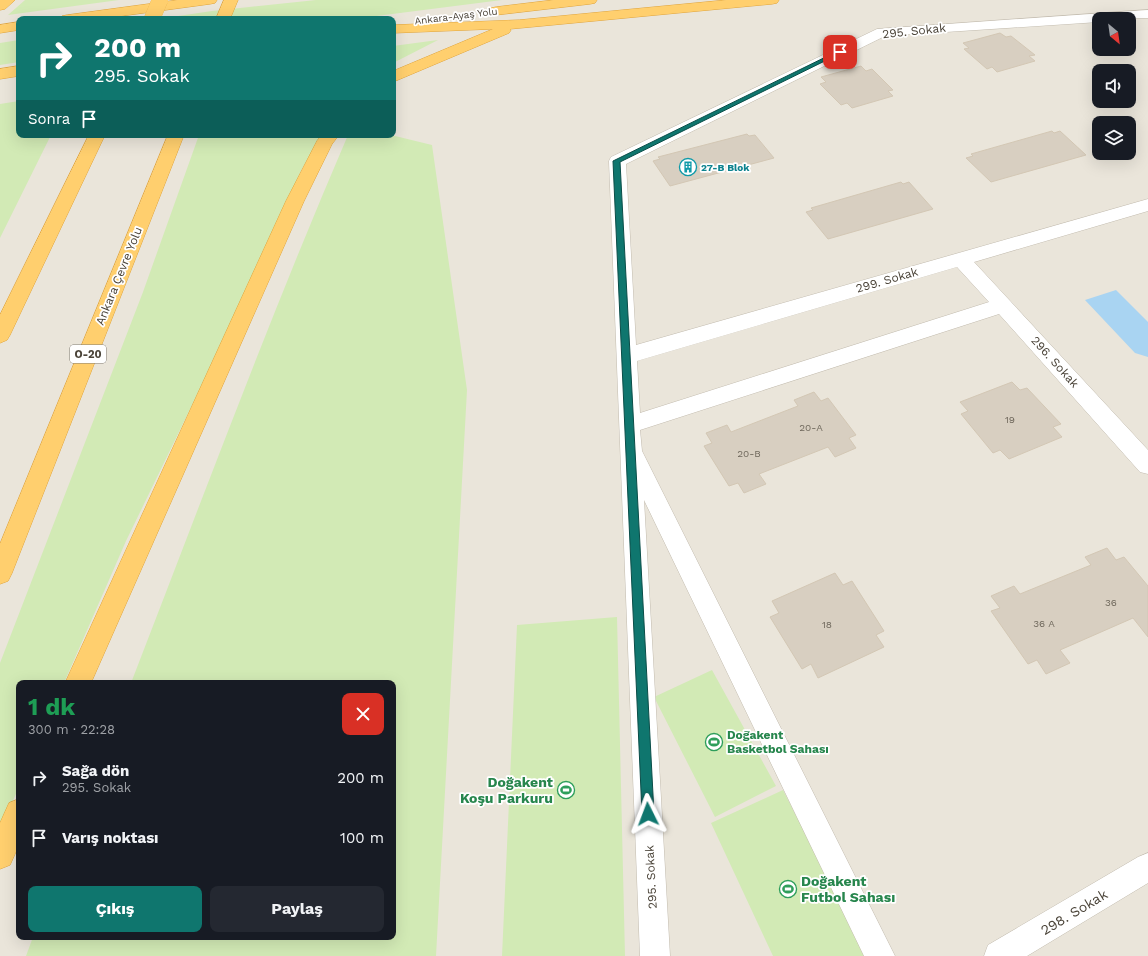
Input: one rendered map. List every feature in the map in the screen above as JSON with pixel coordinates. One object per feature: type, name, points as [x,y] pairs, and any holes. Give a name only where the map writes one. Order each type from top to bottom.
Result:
[{"type":"highway","points":[[0,6],[8,0]]},
{"type":"highway","points":[[153,16],[160,0]]},
{"type":"highway","points":[[90,16],[210,0]]},
{"type":"highway","points":[[224,16],[230,0]]},
{"type":"highway","name":"Ankara-Ayaş Yolu","points":[[396,23],[590,0]]},
{"type":"highway","points":[[396,29],[519,24],[772,0]]},
{"type":"highway","points":[[396,76],[438,56],[519,24]]},
{"type":"highway","points":[[0,29],[16,26]]},
{"type":"highway","points":[[0,74],[16,71]]},
{"type":"highway","points":[[0,335],[96,138]]},
{"type":"highway","name":"Ankara Çevre Yolu","points":[[0,573],[175,138]]},
{"type":"highway","points":[[79,680],[296,201],[325,141],[328,138]]},
{"type":"highway","points":[[0,854],[16,819]]},
{"type":"street","name":"295. Sokak","points":[[655,956],[617,161],[882,32],[1148,14]]},
{"type":"street","name":"299. Sokak","points":[[626,356],[1148,205]]},
{"type":"street","name":"296. Sokak","points":[[961,259],[1148,465]]},
{"type":"street","points":[[880,956],[630,437],[1003,305]]},
{"type":"street","name":"298. Sokak","points":[[1017,952],[1148,867]]},
{"type":"shaded area","points":[[0,0],[1148,0],[1148,956],[0,956]]},
{"type":"green space","points":[[25,0],[119,0],[8,15]]},
{"type":"green space","points":[[316,0],[502,0],[377,16],[178,16]]},
{"type":"green space","points":[[16,40],[16,62],[0,65],[0,43]]},
{"type":"green space","points":[[438,40],[396,62],[396,46]]},
{"type":"green space","points":[[16,101],[16,138],[50,138],[0,238],[0,104]]},
{"type":"green space","points":[[396,136],[432,145],[467,390],[436,956],[26,956],[32,940],[396,940],[396,680],[132,680],[210,477],[319,203],[347,138],[396,138]]},
{"type":"green space","points":[[198,138],[320,138],[302,169],[231,325],[126,541],[65,680],[16,680],[16,794],[0,830],[0,663],[143,292]]},
{"type":"green space","name":"Doğakent Koşu Parkuru","points":[[617,617],[625,956],[502,956],[517,625]]},
{"type":"green space","name":"Doğakent Basketbol Sahası","points":[[712,670],[776,786],[715,817],[654,697]]},
{"type":"green space","name":"Doğakent Futbol Sahası","points":[[783,790],[868,956],[773,956],[711,823]]},
{"type":"water","points":[[1116,290],[1148,322],[1148,357],[1135,353],[1085,300]]},
{"type":"building","points":[[1000,33],[1006,37],[1011,36],[1035,55],[1029,56],[1035,61],[997,72],[992,67],[987,69],[964,49],[969,48],[963,43]]},
{"type":"building","points":[[861,66],[866,71],[872,69],[893,90],[888,91],[893,96],[852,108],[847,103],[841,105],[820,84],[826,82],[821,77]]},
{"type":"building","points":[[1052,131],[1054,133],[1060,131],[1086,155],[991,182],[966,158],[973,156],[971,154]]},
{"type":"building","points":[[747,134],[749,136],[755,135],[774,158],[670,186],[653,161],[660,159],[658,157]]},
{"type":"building","points":[[901,182],[903,184],[909,182],[933,209],[828,239],[806,212],[813,210],[811,208]]},
{"type":"building","points":[[1012,382],[1020,390],[1027,388],[1061,424],[1053,427],[1062,437],[1009,459],[1000,450],[993,453],[961,414],[968,411],[960,402]]},
{"type":"building","points":[[814,392],[821,401],[828,398],[856,435],[849,438],[856,448],[835,457],[828,447],[759,474],[766,484],[744,493],[738,483],[729,486],[704,446],[712,443],[706,433],[727,425],[731,432],[798,406],[794,400]]},
{"type":"building","points":[[1107,548],[1116,560],[1124,557],[1148,586],[1148,637],[1133,618],[1060,650],[1070,663],[1046,674],[1037,660],[1028,664],[991,611],[1000,608],[991,596],[1014,586],[1020,594],[1091,565],[1085,557]]},
{"type":"building","points":[[835,573],[843,585],[852,581],[884,631],[876,635],[884,647],[818,678],[811,664],[802,669],[770,617],[779,613],[772,601]]},
{"type":"place","name":"27-B Blok","points":[[688,167]]},
{"type":"place","name":"Doğakent Basketbol Sahası","points":[[714,742]]},
{"type":"place","name":"Doğakent Koşu Parkuru","points":[[566,790]]},
{"type":"place","name":"Doğakent Futbol Sahası","points":[[788,889]]},
{"type":"route","points":[[648,814],[617,161],[840,52]]}]
